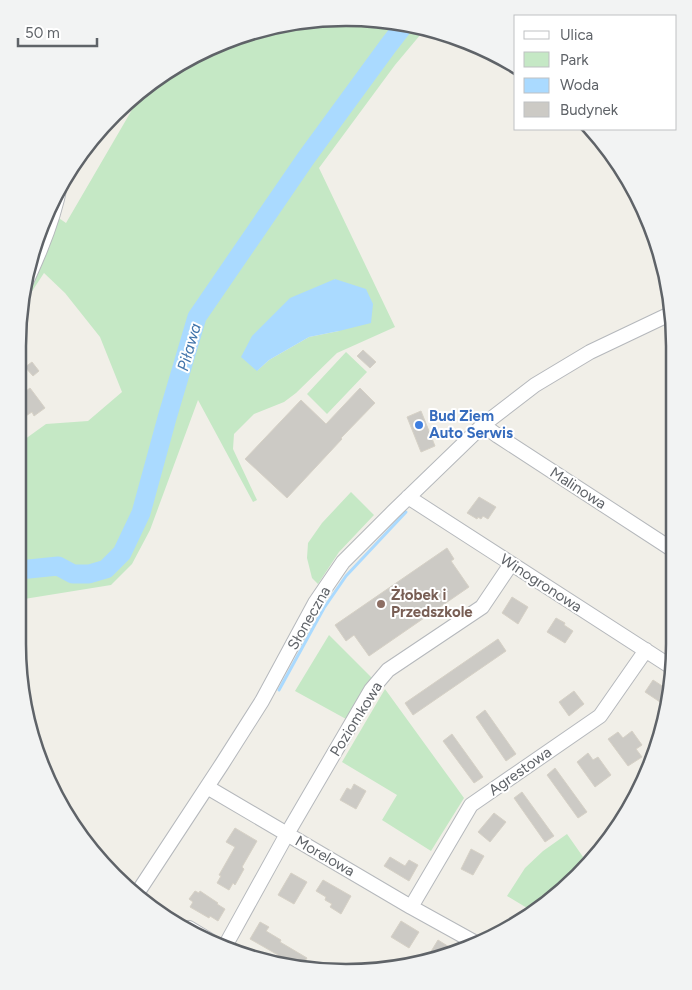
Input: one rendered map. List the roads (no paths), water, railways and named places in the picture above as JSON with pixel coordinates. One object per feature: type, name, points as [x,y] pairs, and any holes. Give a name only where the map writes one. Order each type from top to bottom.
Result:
[{"type":"street","name":"Słoneczna","points":[[140,889],[262,701],[315,603],[343,562],[483,425],[535,385],[590,352],[664,317]]},
{"type":"street","name":"Malinowa","points":[[483,425],[666,545]]},
{"type":"street","name":"Winogronowa","points":[[408,497],[665,663]]},
{"type":"street","name":"Poziomkowa","points":[[287,834],[371,690],[382,676],[388,670],[482,607],[512,564]]},
{"type":"street","name":"Agrestowa","points":[[411,907],[471,805],[600,716],[646,650]]},
{"type":"street","points":[[207,787],[287,834]]},
{"type":"street","name":"Morelowa","points":[[228,941],[287,834],[468,939]]},
{"type":"water","points":[[335,279],[366,289],[373,304],[371,323],[309,337],[269,360],[257,371],[241,357],[252,336],[290,298]]},
{"type":"waterway","name":"Piława","points":[[26,569],[58,566],[73,574],[89,574],[106,569],[122,553],[141,513],[197,317],[306,158],[400,31]]},
{"type":"waterway","points":[[279,690],[324,608],[346,576],[406,512]]},
{"type":"place","name":"Bud Ziem Auto Serwis","points":[[419,425]]},
{"type":"place","name":"Żłobek i Przedszkole","points":[[381,604]]}]
